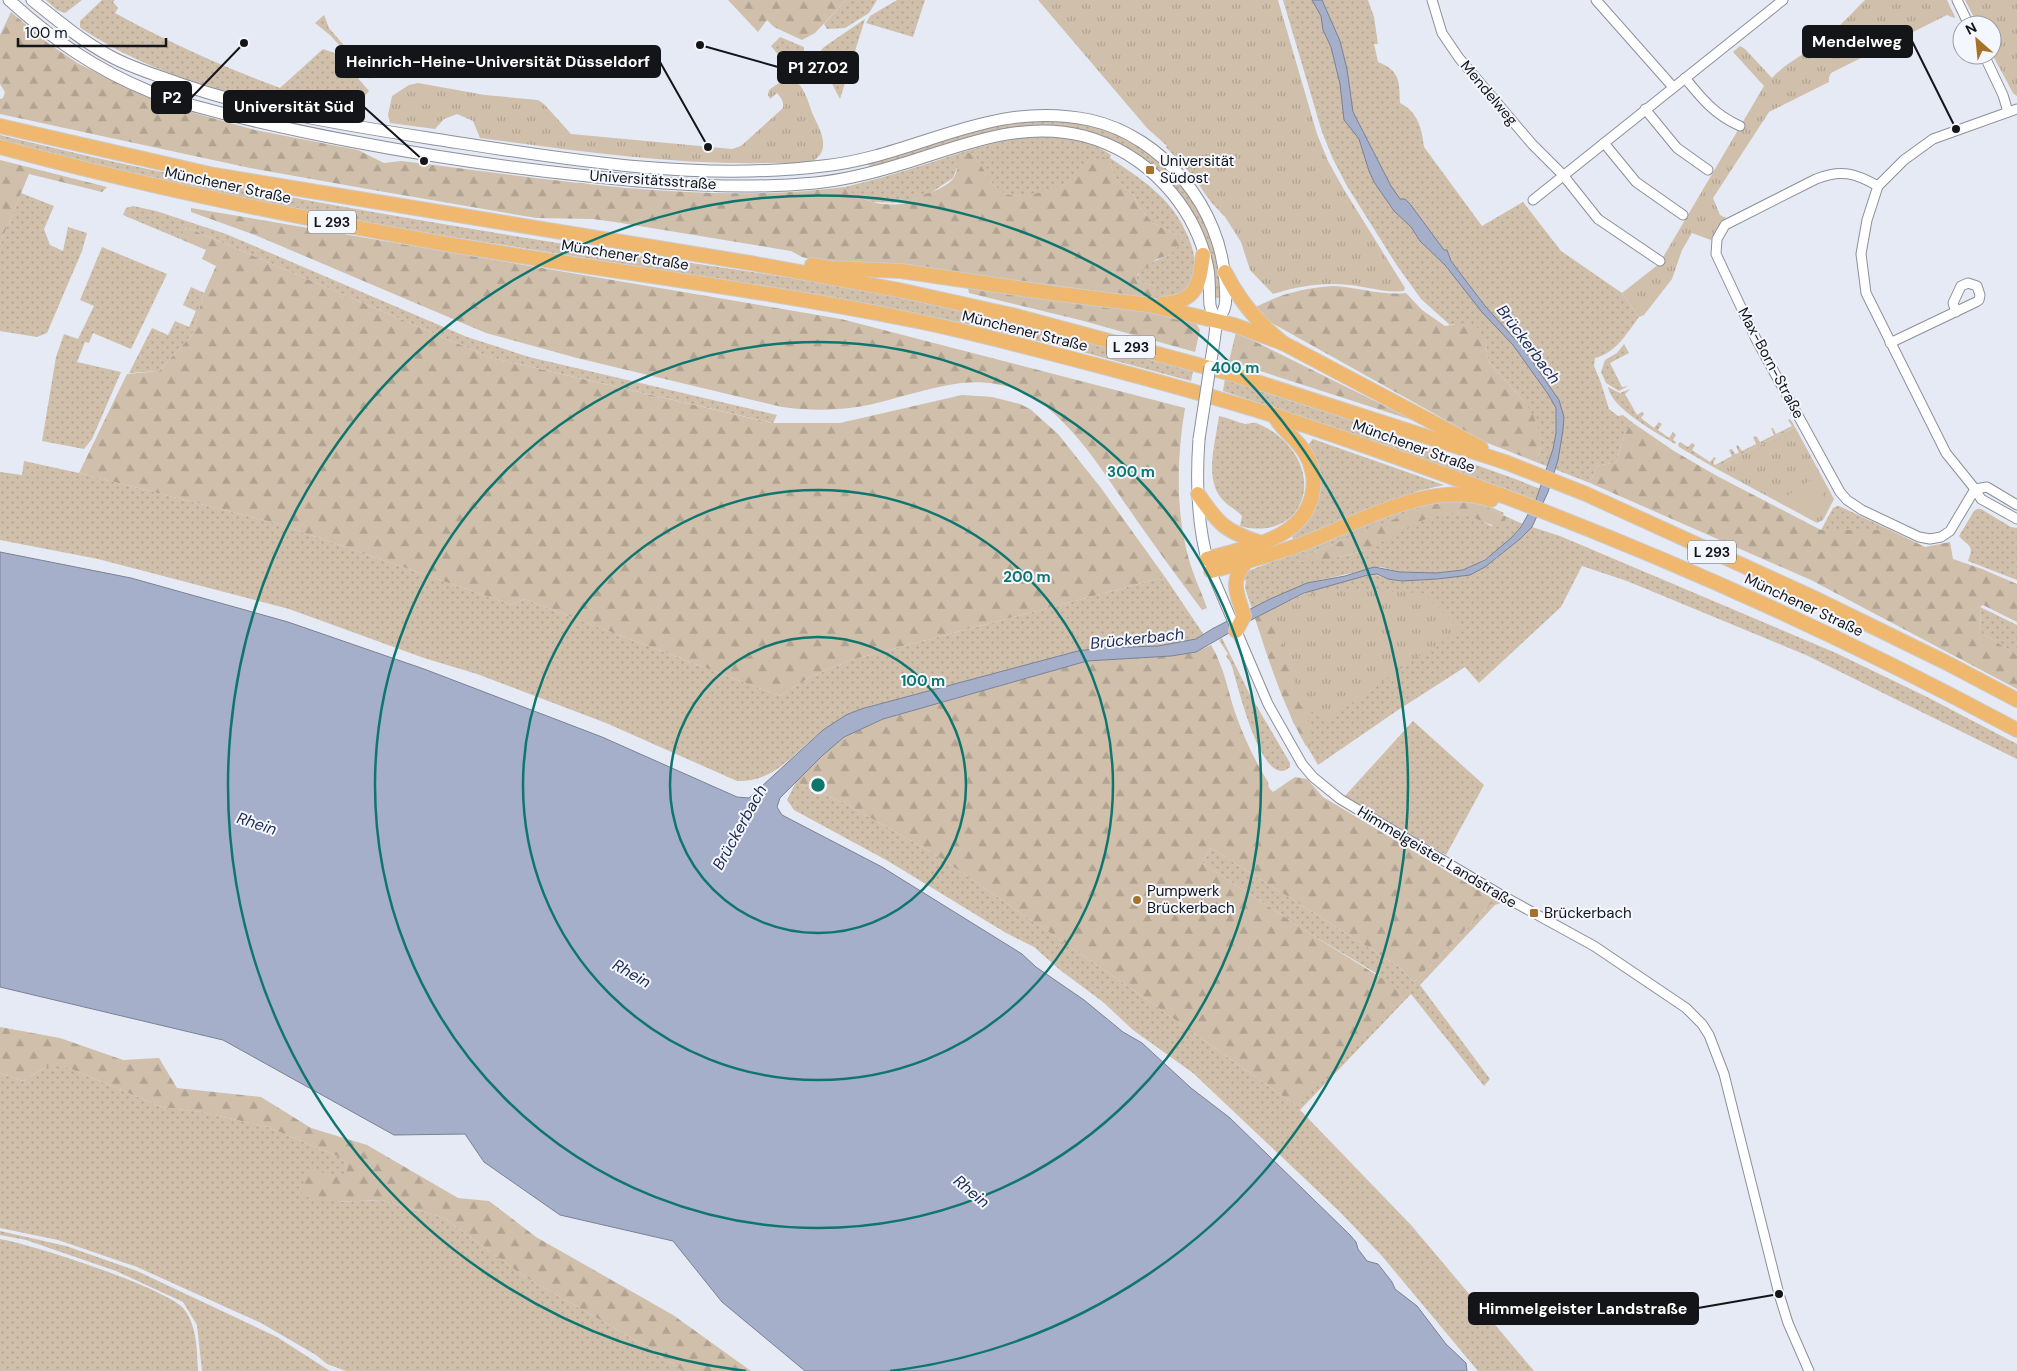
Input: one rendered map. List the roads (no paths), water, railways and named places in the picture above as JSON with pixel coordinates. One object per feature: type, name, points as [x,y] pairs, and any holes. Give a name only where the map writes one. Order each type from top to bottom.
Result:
[{"type":"highway","name":"Münchener Straße","points":[[0,126],[214,175],[750,263],[900,290],[1012,315],[1232,374],[1505,462],[1586,494],[1812,597],[1947,663],[2017,700]]},
{"type":"highway","name":"Münchener Straße","points":[[0,148],[220,202],[438,242],[749,291],[918,321],[1000,340],[1153,380],[1274,415],[1361,444],[1509,502],[1553,515],[1712,581],[1806,623],[1934,685],[2017,730]]},
{"type":"highway","points":[[1149,305],[1173,303],[1190,295],[1200,280],[1204,255]]},
{"type":"highway","points":[[750,263],[774,259],[829,268],[901,271],[1149,305],[1216,320],[1283,343],[1505,462]]},
{"type":"highway","points":[[1225,272],[1238,296],[1252,314],[1283,343]]},
{"type":"highway","points":[[1209,565],[1291,528],[1306,510],[1312,498],[1314,487],[1311,468],[1305,452],[1280,427],[1274,415]]},
{"type":"highway","points":[[1198,494],[1221,525],[1237,535],[1261,543]]},
{"type":"highway","points":[[1209,565],[1246,562],[1285,550],[1397,506],[1423,498],[1458,494],[1482,496],[1509,502]]},
{"type":"highway","points":[[1236,631],[1244,616],[1236,591],[1236,576],[1246,562]]},
{"type":"street","name":"Universitätsstraße","points":[[9,0],[49,36],[96,66],[145,89],[182,103],[263,124],[390,149],[530,170],[678,184],[740,186],[794,184],[840,179],[876,172],[1002,134],[1038,130],[1088,137],[1121,151],[1150,170],[1170,190],[1186,212],[1204,255],[1209,278],[1211,310],[1216,320],[1198,439],[1197,466],[1201,528],[1209,565]]},
{"type":"street","name":"Universitätsstraße","points":[[32,0],[89,44],[112,57],[186,87],[226,99],[294,115],[394,134],[624,165],[735,172],[829,166],[881,154],[998,119],[1041,114],[1092,121],[1108,126],[1150,148],[1168,162],[1198,197],[1218,244],[1225,272],[1226,306],[1223,315],[1216,320]]},
{"type":"street","name":"Mendelweg","points":[[1432,0],[1438,24],[1449,45],[1532,144],[1563,175],[1598,219],[1660,261]]},
{"type":"street","points":[[1596,0],[1673,87]]},
{"type":"street","points":[[1533,200],[1783,0]]},
{"type":"street","points":[[1957,0],[1964,15]]},
{"type":"street","points":[[1989,65],[2008,112]]},
{"type":"street","points":[[1685,78],[1722,119],[1740,126]]},
{"type":"street","points":[[1645,109],[1676,148],[1708,170]]},
{"type":"street","points":[[2017,109],[1956,129],[1925,143],[1904,160],[1878,186],[1867,220],[1861,254],[1866,293],[1946,453],[1981,499],[2017,520]]},
{"type":"street","points":[[1604,143],[1636,182],[1683,215]]},
{"type":"street","name":"Max-Born-Straße","points":[[1878,186],[1860,176],[1840,173],[1816,179],[1725,225],[1717,239],[1716,254],[1756,338],[1840,492],[1847,500],[1862,510],[1919,537],[1934,538],[1946,534],[1954,526],[1975,489]]},
{"type":"street","points":[[1890,343],[1956,312]]},
{"type":"street","points":[[1975,489],[1987,487],[2017,504]]},
{"type":"street","name":"Himmelgeister Landstraße","points":[[1209,565],[1222,600],[1268,704],[1302,764],[1313,778],[1325,788],[1431,854],[1594,946],[1686,1008],[1702,1024],[1724,1074],[1788,1323],[1809,1371]]},
{"type":"water","name":"Rhein","points":[[1312,0],[1322,0],[1340,41],[1347,69],[1353,112],[1391,186],[1400,199],[1405,199],[1410,204],[1444,250],[1447,250],[1451,261],[1485,306],[1523,348],[1559,400],[1564,417],[1558,460],[1548,492],[1532,527],[1485,567],[1470,575],[1402,581],[1388,579],[1377,574],[1368,575],[1304,593],[1255,618],[1196,652],[1171,656],[1087,661],[883,719],[844,737],[780,798],[777,807],[782,815],[882,867],[1022,954],[1036,967],[1084,1000],[1123,1032],[1142,1043],[1191,1088],[1230,1118],[1350,1235],[1367,1261],[1378,1264],[1395,1289],[1417,1306],[1446,1344],[1466,1363],[1467,1371],[805,1371],[722,1302],[673,1241],[560,1215],[484,1162],[465,1134],[394,1135],[223,1040],[0,987],[0,552],[131,578],[288,622],[424,669],[602,737],[737,797],[749,798],[823,730],[846,715],[861,709],[1078,651],[1100,648],[1158,646],[1196,639],[1270,599],[1307,583],[1345,576],[1374,567],[1400,572],[1436,573],[1463,570],[1485,560],[1521,527],[1536,500],[1553,449],[1556,433],[1556,408],[1513,345],[1481,311],[1445,265],[1420,241],[1411,227],[1394,211],[1374,182],[1359,139],[1344,120],[1340,84],[1331,47],[1323,30],[1321,16]]},
{"type":"place","name":"P2","points":[[244,43]]},
{"type":"place","name":"P1 27.02","points":[[700,45]]},
{"type":"place","name":"Mendelweg","points":[[1956,129]]},
{"type":"place","name":"Heinrich-Heine-Universität Düsseldorf","points":[[708,147]]},
{"type":"place","name":"Universität Süd","points":[[424,161]]},
{"type":"place","name":"Universität Südost","points":[[1150,170]]},
{"type":"place","name":"Pumpwerk Brückerbach","points":[[1137,900]]},
{"type":"place","name":"Brückerbach","points":[[1534,913]]},
{"type":"place","name":"Himmelgeister Landstraße","points":[[1779,1294]]}]
